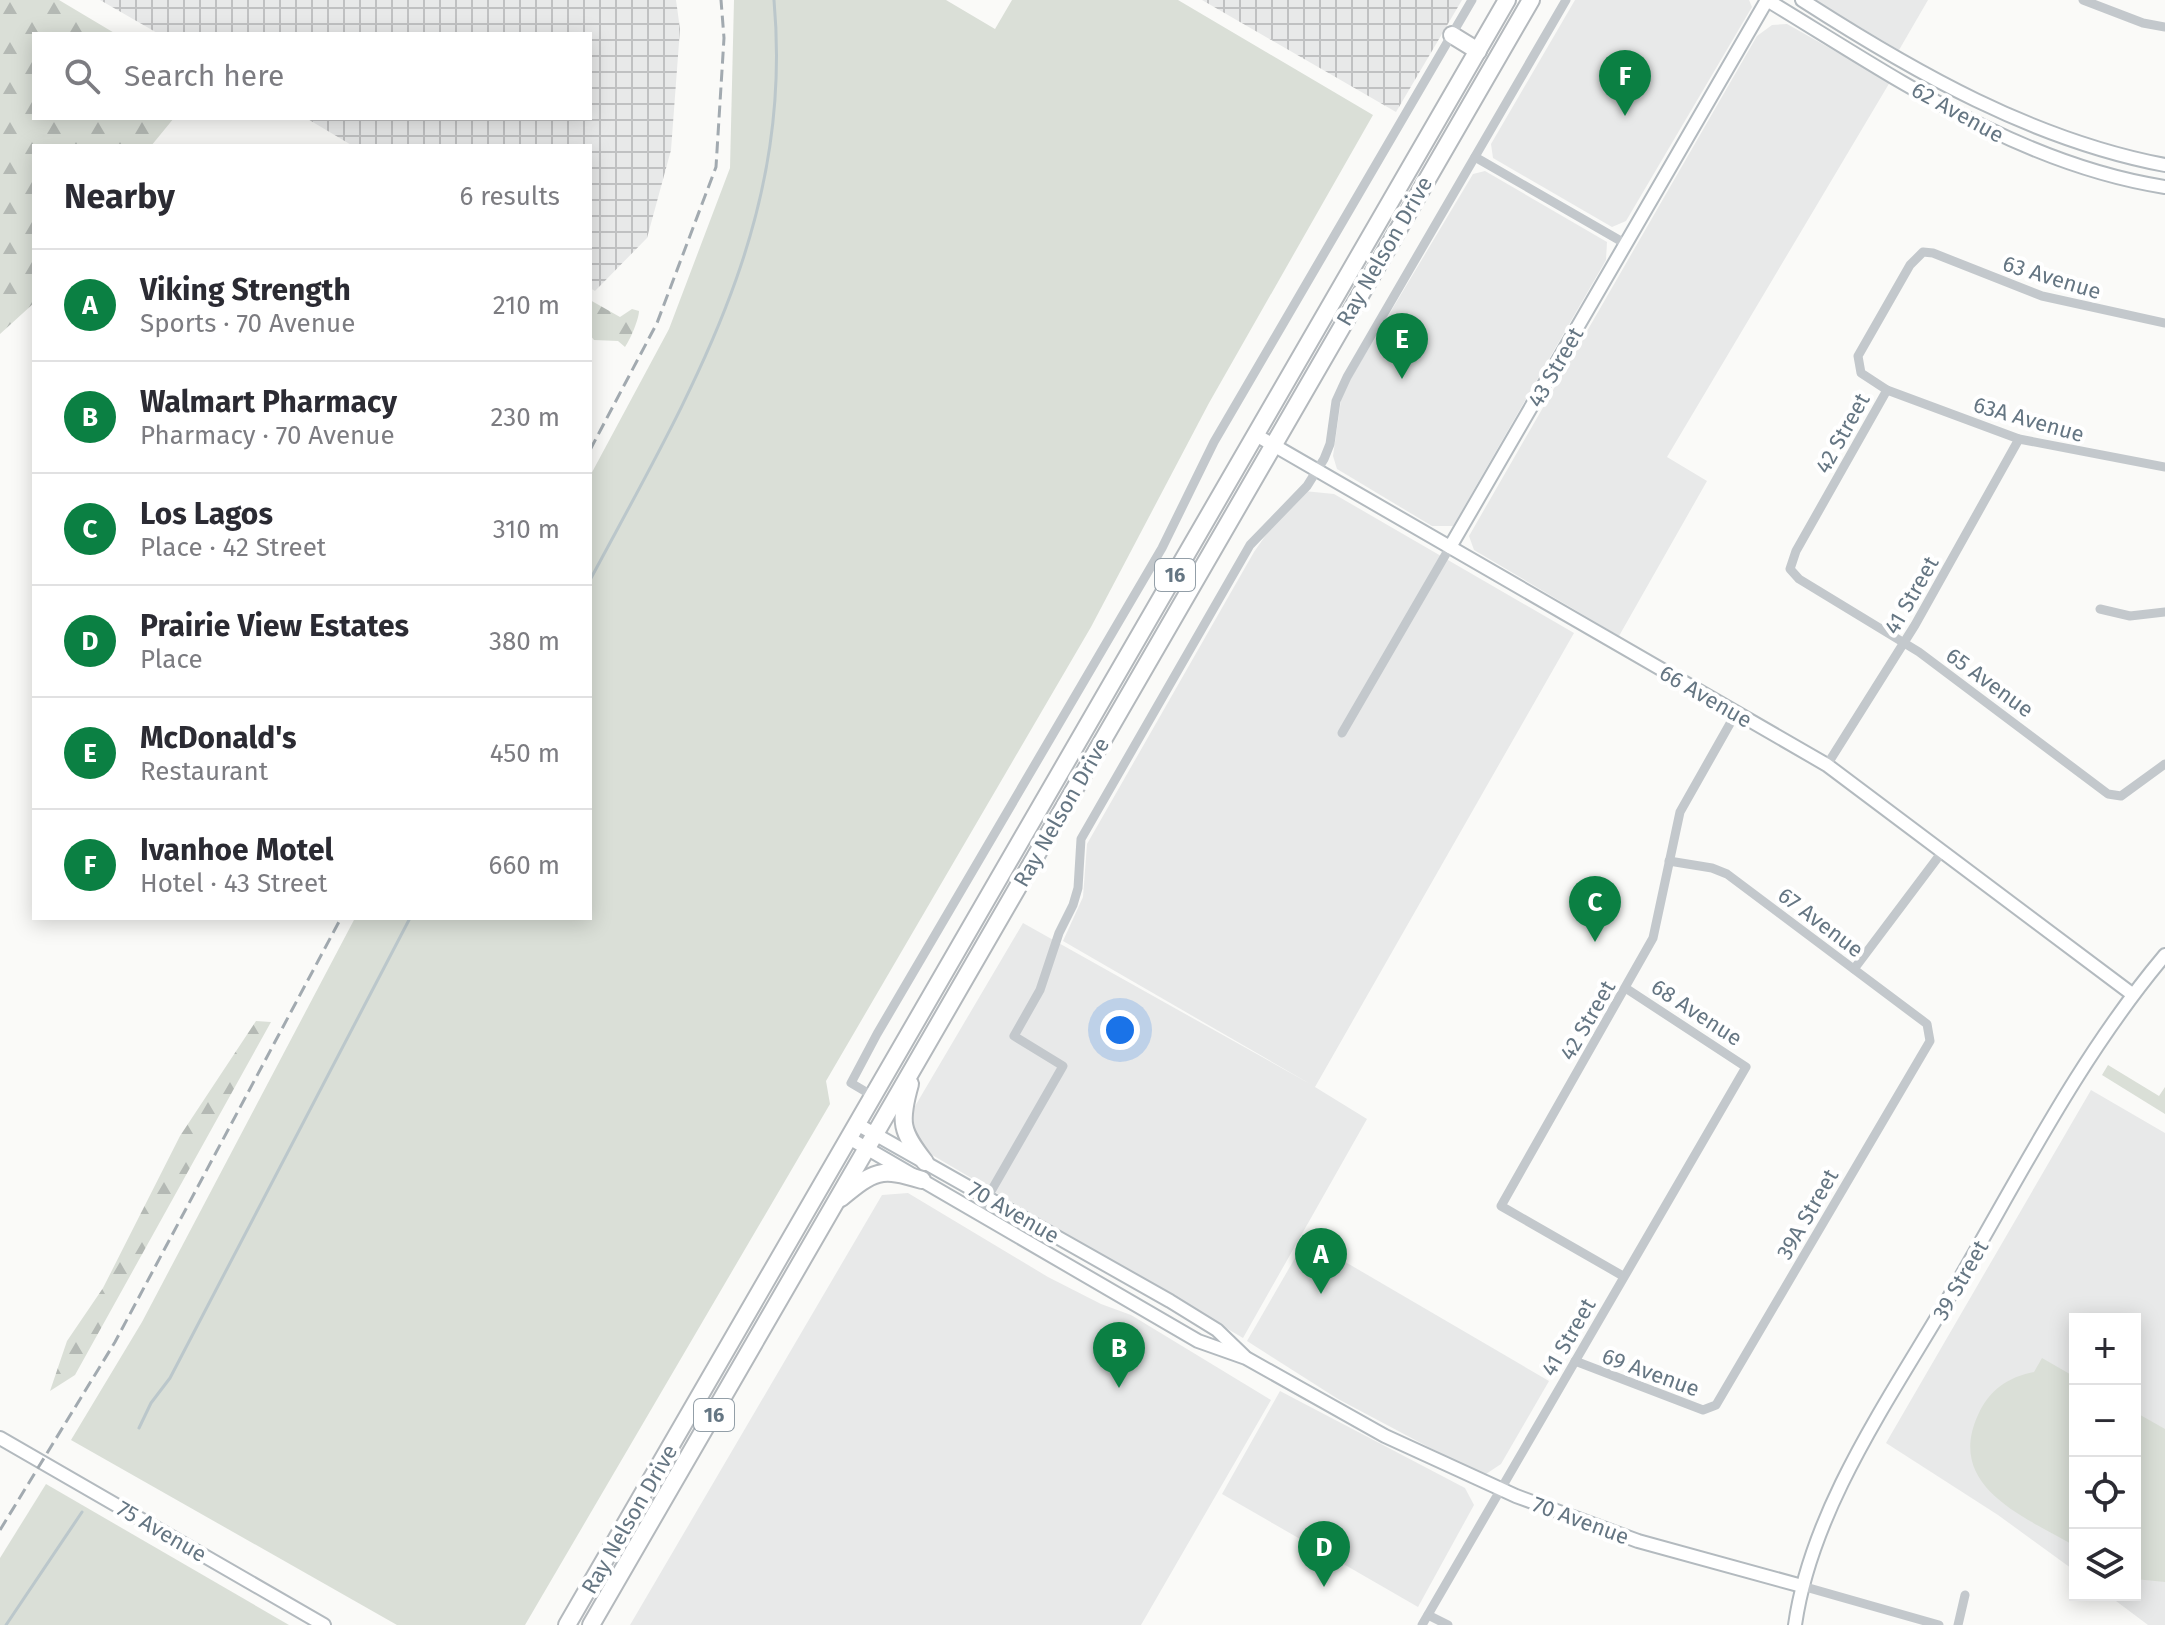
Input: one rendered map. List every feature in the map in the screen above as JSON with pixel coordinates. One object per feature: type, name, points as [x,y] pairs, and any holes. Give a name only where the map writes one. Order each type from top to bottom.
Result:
[{"type":"highway","name":"Ray Nelson Drive","points":[[567,1625],[1507,0]]},
{"type":"highway","name":"Ray Nelson Drive","points":[[591,1625],[1531,0]]},
{"type":"highway","points":[[1452,35],[1478,51]]},
{"type":"highway","points":[[916,1062],[902,1122],[905,1135],[925,1162]]},
{"type":"highway","points":[[834,1204],[880,1171],[893,1171],[922,1180]]},
{"type":"street","points":[[873,1096],[851,1083],[877,1034],[1162,548],[1214,442],[1472,0]]},
{"type":"street","points":[[979,1212],[1063,1066],[1014,1036],[1040,990],[1059,933],[1073,905],[1078,888],[1081,839],[1250,545],[1307,486],[1317,471],[1330,444],[1333,415],[1341,388],[1566,0]]},
{"type":"street","name":"62 Avenue","points":[[1767,0],[1998,135],[2081,168],[2165,187]]},
{"type":"street","name":"43 Street","points":[[1342,733],[1767,0]]},
{"type":"street","name":"62 Avenue","points":[[1802,0],[1886,51],[2028,126],[2108,153],[2165,165]]},
{"type":"street","points":[[2083,0],[2165,27]]},
{"type":"street","points":[[1475,157],[1626,244]]},
{"type":"street","name":"42 Street","points":[[1790,569],[1796,551],[1887,390],[1861,373],[1858,356],[1910,265],[1923,252],[1933,253]]},
{"type":"street","name":"63 Avenue","points":[[1933,253],[2042,296],[2165,323]]},
{"type":"street","name":"63A Avenue","points":[[1887,390],[2019,439],[2165,467]]},
{"type":"street","name":"66 Avenue","points":[[1256,435],[1827,765],[2132,994]]},
{"type":"street","name":"41 Street","points":[[1827,765],[1905,642],[2019,439]]},
{"type":"street","name":"65 Avenue","points":[[1790,569],[1799,579],[1905,642],[2108,794],[2121,796],[2165,764]]},
{"type":"street","points":[[2100,609],[2130,616],[2165,612]]},
{"type":"street","name":"42 Street","points":[[1623,1276],[1501,1206],[1627,989],[1653,938],[1680,812],[1736,713]]},
{"type":"street","points":[[1854,969],[1942,852]]},
{"type":"street","name":"67 Avenue","points":[[1669,861],[1712,868],[1727,874],[1927,1024],[1930,1041]]},
{"type":"street","name":"39 Street","points":[[1795,1625],[1802,1586],[1825,1522],[1851,1467],[2093,1048],[2165,955]]},
{"type":"street","name":"68 Avenue","points":[[1627,989],[1746,1067]]},
{"type":"street","name":"39A Street","points":[[1716,1405],[1930,1041]]},
{"type":"street","name":"41 Street","points":[[1422,1625],[1746,1067]]},
{"type":"street","name":"70 Avenue","points":[[853,1131],[922,1180],[1198,1341],[1246,1358],[1385,1436],[1501,1490],[1651,1546],[1939,1625]]},
{"type":"street","name":"70 Avenue","points":[[870,1141],[925,1162],[988,1196],[1217,1330],[1246,1358]]},
{"type":"street","name":"69 Avenue","points":[[1575,1361],[1703,1410],[1716,1405]]},
{"type":"street","name":"75 Avenue","points":[[0,1438],[324,1625]]},
{"type":"street","points":[[1958,1625],[1965,1595]]},
{"type":"street","points":[[1428,1615],[1448,1625]]},
{"type":"shaded area","points":[[100,0],[676,0],[680,29],[671,150],[647,238],[595,291],[592,289],[592,144],[350,144],[309,120],[592,120],[592,32],[156,32]]},
{"type":"shaded area","points":[[1202,0],[1462,0],[1396,112]]},
{"type":"shaded area","points":[[1575,0],[1749,0],[1752,7],[1626,221],[1612,227],[1493,158],[1491,144]]},
{"type":"shaded area","points":[[1814,0],[1928,0],[1899,50]]},
{"type":"shaded area","points":[[1787,24],[1890,82],[1667,457],[1707,481],[1619,636],[1474,550],[1469,536],[1757,36],[1772,25]]},
{"type":"shaded area","points":[[1485,171],[1607,242],[1606,260],[1453,526],[1432,526],[1337,469],[1333,456],[1342,393],[1473,174]]},
{"type":"shaded area","points":[[1304,491],[1334,494],[1574,633],[1315,1087],[1367,1119],[1243,1338],[922,1149],[912,1133],[911,1113],[1023,923],[1312,1085],[1063,941],[1083,897],[1087,844],[1254,552],[1277,519]]},
{"type":"shaded area","points":[[2091,1090],[2165,1133],[2165,1625],[2148,1625],[2116,1601],[2141,1601],[2141,1313],[2069,1313],[2069,1567],[1998,1515],[1886,1443]]},
{"type":"shaded area","points":[[908,1193],[1048,1277],[1101,1304],[1131,1315],[1271,1400],[1141,1625],[630,1625],[882,1195]]},
{"type":"shaded area","points":[[1306,1239],[1549,1381],[1501,1464],[1483,1476],[1338,1399],[1247,1341]]},
{"type":"shaded area","points":[[1280,1391],[1465,1488],[1474,1505],[1418,1607],[1222,1494]]},
{"type":"green space","points":[[0,0],[59,0],[113,32],[32,32],[32,120],[172,120],[153,144],[32,144],[32,305],[0,334]]},
{"type":"green space","points":[[734,0],[946,0],[995,29],[1012,0],[1178,0],[1373,115],[1209,403],[1091,627],[826,1081],[830,1104],[525,1625],[397,1625],[71,1440],[142,1322],[354,920],[592,920],[592,472],[669,329],[730,168]]},
{"type":"green space","points":[[592,301],[620,317],[632,309],[639,311],[625,347],[618,341],[594,340]]},
{"type":"green space","points":[[256,1021],[271,1022],[75,1375],[50,1391],[67,1341],[103,1288],[180,1136]]},
{"type":"green space","points":[[2108,1065],[2159,1096],[2165,1087],[2165,1114],[2102,1075]]},
{"type":"green space","points":[[2042,1358],[2069,1374],[2069,1543],[1995,1497],[1972,1462],[1971,1440],[1982,1406],[2000,1386],[2034,1372]]},
{"type":"green space","points":[[2141,1415],[2165,1429],[2165,1582],[2141,1580]]},
{"type":"green space","points":[[46,1484],[289,1625],[0,1625],[0,1558]]},
{"type":"waterway","points":[[592,576],[698,372],[727,303],[751,232],[768,159],[776,81],[774,0]]},
{"type":"waterway","points":[[139,1428],[151,1403],[170,1378],[409,920]]},
{"type":"waterway","points":[[6,1625],[82,1512]]},
{"type":"railway","points":[[592,446],[657,323],[716,167],[724,38],[721,0]]},
{"type":"railway","points":[[0,1530],[115,1342],[340,920]]},
{"type":"place","name":"Ivanhoe Motel","points":[[1625,116]]},
{"type":"place","name":"McDonald's","points":[[1402,379]]},
{"type":"place","name":"Los Lagos","points":[[1595,942]]},
{"type":"place","name":"Viking Strength","points":[[1321,1294]]},
{"type":"place","name":"Walmart Pharmacy","points":[[1119,1388]]},
{"type":"place","name":"Prairie View Estates","points":[[1324,1587]]}]
